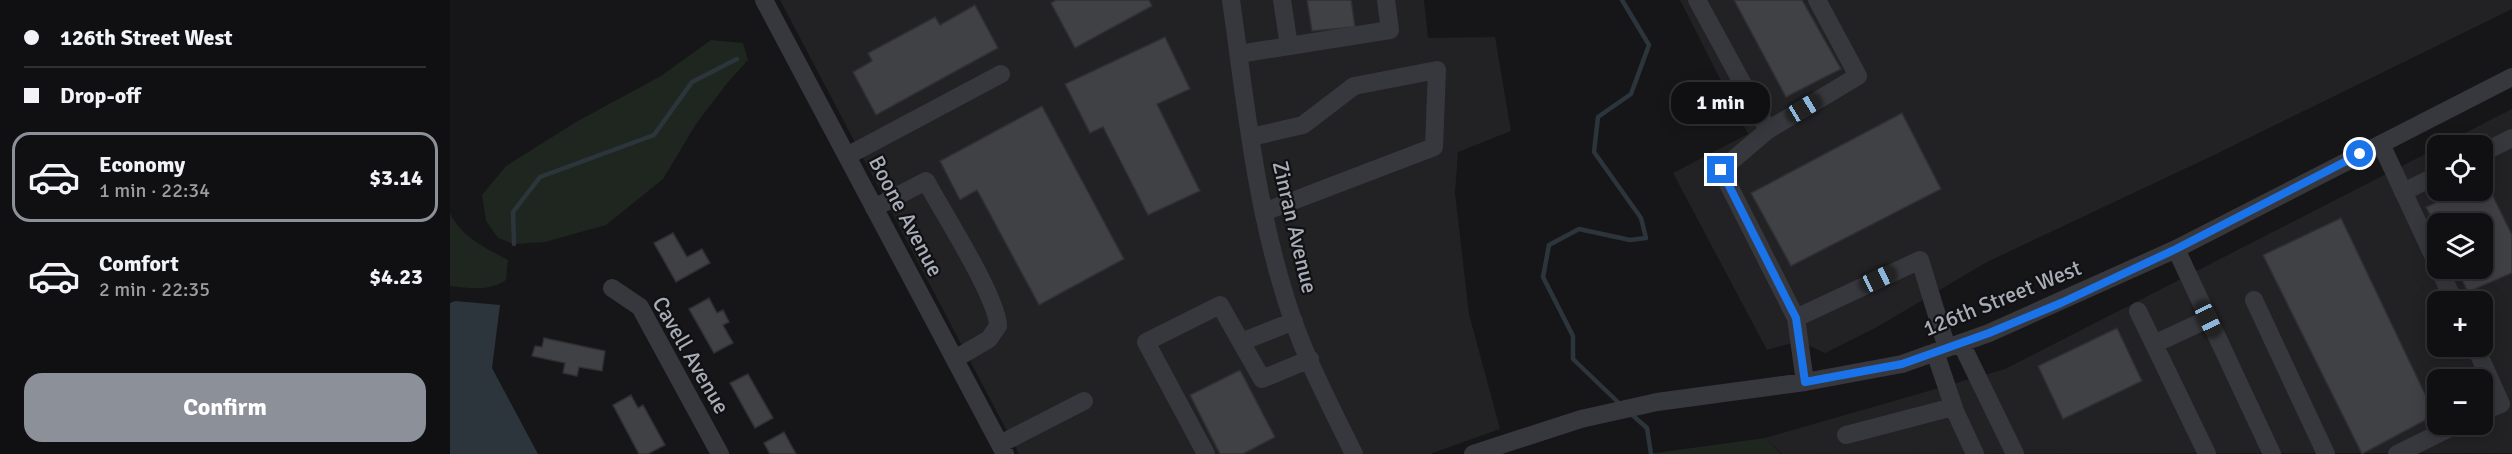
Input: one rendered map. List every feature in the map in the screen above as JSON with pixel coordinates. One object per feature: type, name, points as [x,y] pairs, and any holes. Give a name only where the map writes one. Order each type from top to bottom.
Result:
[{"type":"street","name":"Boone Avenue","points":[[764,0],[1002,449]]},
{"type":"street","name":"Zinran Avenue","points":[[1231,0],[1264,212],[1285,297],[1310,359],[1354,454]]},
{"type":"street","points":[[1282,0],[1289,46]]},
{"type":"street","points":[[1239,54],[1390,30],[1386,0]]},
{"type":"street","points":[[1696,0],[1768,130]]},
{"type":"street","points":[[1805,382],[1796,318],[1721,170],[1768,130],[1858,76],[1817,0]]},
{"type":"street","points":[[1251,137],[1303,125],[1354,86],[1437,70],[1434,147],[1264,212]]},
{"type":"street","points":[[847,156],[1001,74]]},
{"type":"street","name":"126th Street West","points":[[1473,454],[1581,419],[1657,402],[1805,382],[1902,364],[1948,348],[2061,303],[2176,249],[2512,77]]},
{"type":"street","points":[[2493,148],[2512,138]]},
{"type":"street","points":[[2381,144],[2427,243]]},
{"type":"street","points":[[2403,192],[2427,180]]},
{"type":"street","points":[[874,208],[926,181],[986,290],[996,309],[998,326],[989,339],[955,359]]},
{"type":"street","points":[[2176,249],[2271,454]]},
{"type":"street","points":[[1796,318],[1920,260],[1948,348],[1953,407],[1975,454]]},
{"type":"street","name":"Cavell Avenue","points":[[612,288],[640,307],[720,454]]},
{"type":"street","points":[[2254,300],[2326,454]]},
{"type":"street","points":[[1206,454],[1146,342],[1220,305],[1262,379],[1310,359]]},
{"type":"street","points":[[2138,310],[2207,454]]},
{"type":"street","points":[[2154,344],[2208,319]]},
{"type":"street","points":[[1241,342],[1294,321]]},
{"type":"street","points":[[1948,348],[2015,454]]},
{"type":"street","points":[[2493,386],[2501,404],[2493,407]]},
{"type":"street","points":[[1002,449],[1084,401]]},
{"type":"street","points":[[1846,435],[1953,407]]},
{"type":"street","points":[[2397,454],[2436,435]]},
{"type":"shaded area","points":[[780,0],[1424,0],[1428,38],[1495,37],[1511,131],[1458,152],[1455,193],[1469,314],[1500,429],[1430,454],[1019,454]]},
{"type":"shaded area","points":[[1680,0],[2512,0],[2512,9],[2214,155],[1987,262],[1877,327],[1825,353],[1799,341],[1767,350],[1673,173],[1748,134]]},
{"type":"shaded area","points":[[711,40],[743,43],[748,60],[696,124],[663,179],[606,225],[545,242],[514,244],[498,238],[486,221],[482,195],[506,166],[576,122],[661,76]]},
{"type":"shaded area","points":[[2512,109],[2512,453],[1782,454],[1765,438],[2005,369],[2427,153],[2427,201],[2493,201],[2493,135],[2461,135]]},
{"type":"shaded area","points":[[450,213],[467,235],[508,260],[506,280],[486,288],[450,286]]},
{"type":"shaded area","points":[[455,301],[500,305],[492,368],[538,454],[450,454],[450,303]]},
{"type":"shaded area","points":[[1765,438],[1781,454],[1648,454]]},
{"type":"building","points":[[1056,0],[1149,0],[1152,6],[1075,48],[1051,3]]},
{"type":"building","points":[[1307,0],[1351,0],[1355,27],[1312,31]]},
{"type":"building","points":[[1734,0],[1802,0],[1841,69],[1786,97]]},
{"type":"building","points":[[975,5],[998,48],[876,115],[853,72],[872,61],[868,53],[935,17],[940,25]]},
{"type":"building","points":[[1165,37],[1190,89],[1157,104],[1200,191],[1148,215],[1103,127],[1090,133],[1065,84]]},
{"type":"building","points":[[1042,106],[1124,259],[1039,305],[977,190],[960,200],[940,161]]},
{"type":"building","points":[[1902,113],[1941,189],[1791,266],[1751,193]]},
{"type":"building","points":[[2493,196],[2512,235],[2512,273],[2468,291],[2462,279],[2493,279],[2493,213],[2429,213],[2426,207],[2439,201],[2493,201]]},
{"type":"building","points":[[2341,218],[2427,398],[2427,419],[2362,454],[2263,255]]},
{"type":"building","points":[[673,233],[687,257],[702,249],[710,263],[676,282],[654,243]]},
{"type":"building","points":[[709,298],[717,313],[723,310],[729,322],[723,325],[733,343],[714,353],[689,309]]},
{"type":"building","points":[[2117,328],[2142,381],[2063,419],[2038,366]]},
{"type":"building","points":[[544,338],[605,351],[602,371],[579,367],[577,376],[563,373],[565,363],[532,356],[535,346],[542,347]]},
{"type":"building","points":[[1240,370],[1275,437],[1243,454],[1220,454],[1190,395]]},
{"type":"building","points":[[748,374],[773,418],[755,428],[730,383]]},
{"type":"building","points":[[631,395],[638,408],[643,405],[665,445],[648,454],[639,454],[613,405]]},
{"type":"building","points":[[784,432],[796,454],[770,454],[764,443]]},
{"type":"waterway","points":[[1622,0],[1649,45],[1631,94],[1598,117],[1594,152],[1641,218],[1646,238],[1630,240],[1579,229],[1549,245],[1543,277],[1573,336],[1573,359],[1622,406]]},
{"type":"waterway","points":[[514,244],[513,212],[540,177],[654,135],[692,82],[737,59]]},
{"type":"waterway","points":[[1630,413],[1647,428],[1651,454]]},
{"type":"route","points":[[1721,170],[1796,318],[1805,382],[1902,364],[1989,333],[2061,303],[2176,249],[2360,154]]}]
